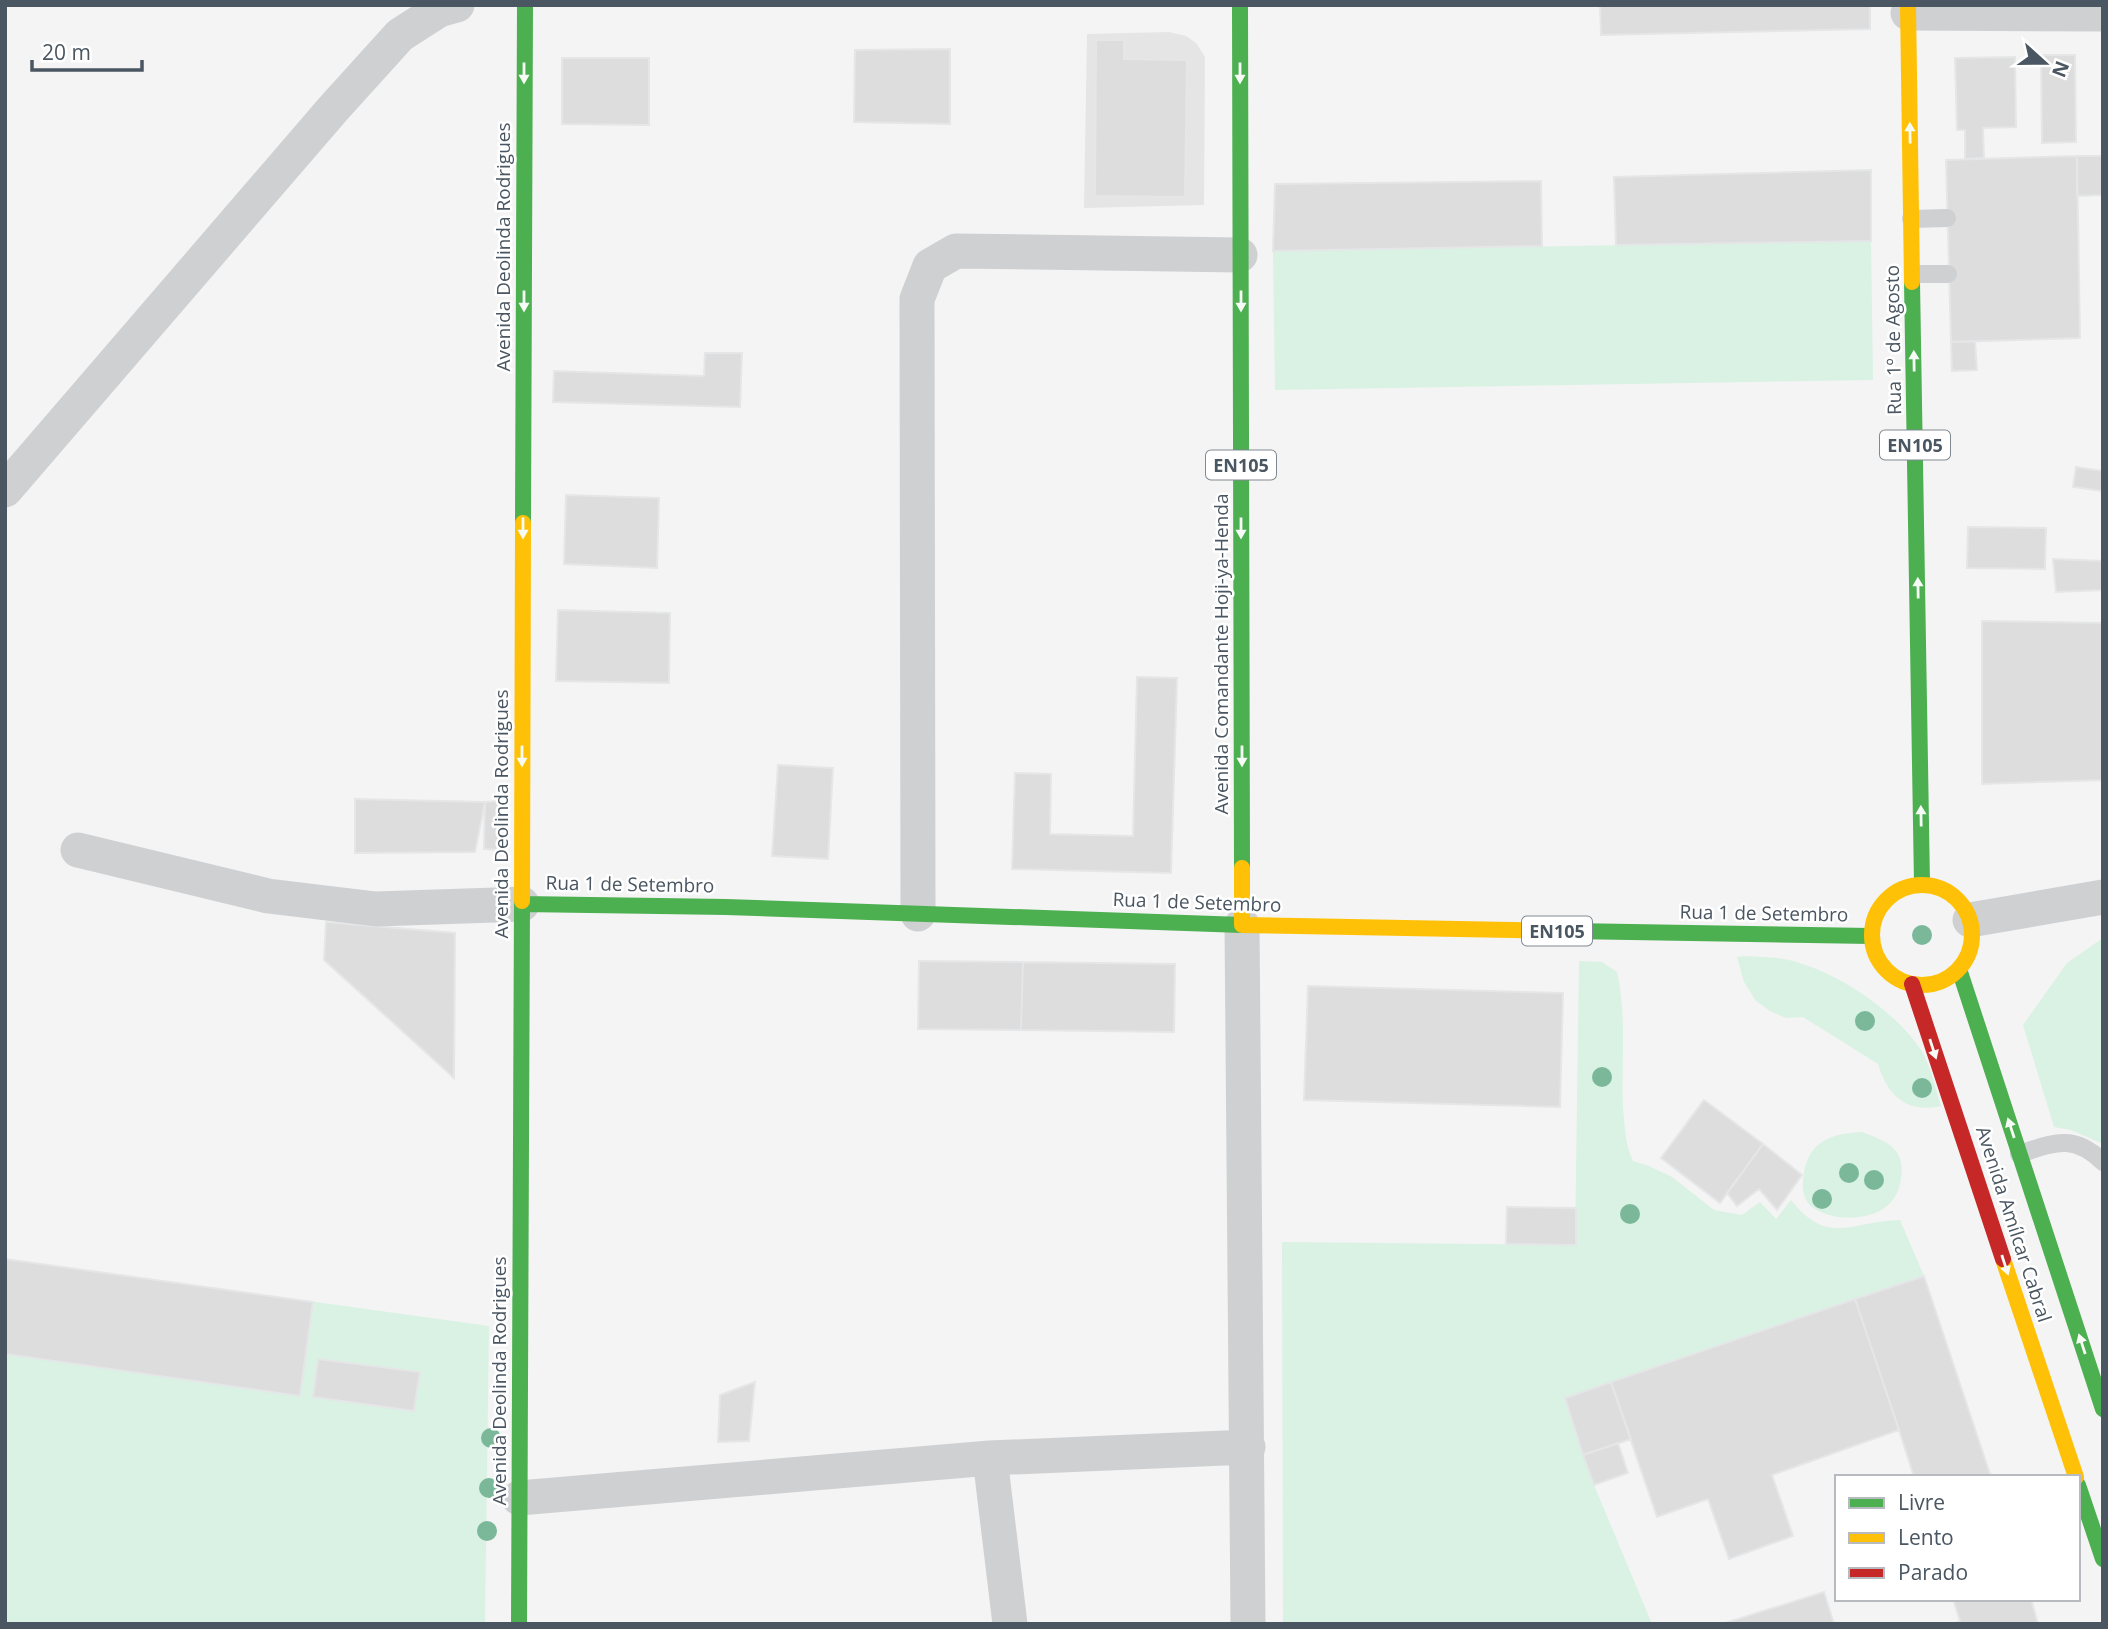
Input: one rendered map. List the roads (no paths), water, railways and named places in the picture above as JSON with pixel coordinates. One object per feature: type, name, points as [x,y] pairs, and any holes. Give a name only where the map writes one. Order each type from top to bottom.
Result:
[{"type":"main road","name":"Avenida Deolinda Rodrigues","points":[[519,1624],[524,5]]},
{"type":"main road","name":"Avenida Comandante Hoji-ya-Henda","points":[[1240,5],[1242,925]]},
{"type":"main road","name":"Rua 1º de Agosto","points":[[1908,9],[1922,884]]},
{"type":"main road","points":[[1907,886],[1938,886],[1953,894],[1964,906],[1970,920],[1972,937],[1968,954],[1959,969],[1946,980],[1929,985],[1912,984],[1896,978],[1883,967],[1874,952],[1871,936],[1881,905],[1892,894],[1907,886]]},
{"type":"main road","name":"Rua 1 de Setembro","points":[[522,904],[726,907],[1242,925],[1871,936]]},
{"type":"main road","name":"Avenida Amílcar Cabral","points":[[1959,969],[2103,1409]]},
{"type":"main road","name":"Avenida Amílcar Cabral","points":[[1912,984],[2075,1475]]},
{"type":"main road","points":[[2080,1491],[2103,1559]]},
{"type":"street","points":[[5,490],[400,35],[439,10],[457,5]]},
{"type":"street","points":[[1908,9],[2103,14]]},
{"type":"street","points":[[918,914],[917,299],[930,266],[956,251],[1240,255]]},
{"type":"street","points":[[78,850],[268,896],[349,906],[376,909],[522,904]]},
{"type":"street","points":[[1970,920],[2103,897]]},
{"type":"street","points":[[1242,925],[1248,1624]]},
{"type":"street","points":[[519,1498],[990,1458],[1248,1447]]},
{"type":"street","points":[[990,1458],[1010,1624]]},
{"type":"lane","points":[[1912,219],[1947,218]]},
{"type":"lane","points":[[1913,274],[1948,274]]},
{"type":"lane","points":[[2019,1154],[2058,1142],[2091,1150],[2103,1163]]}]
